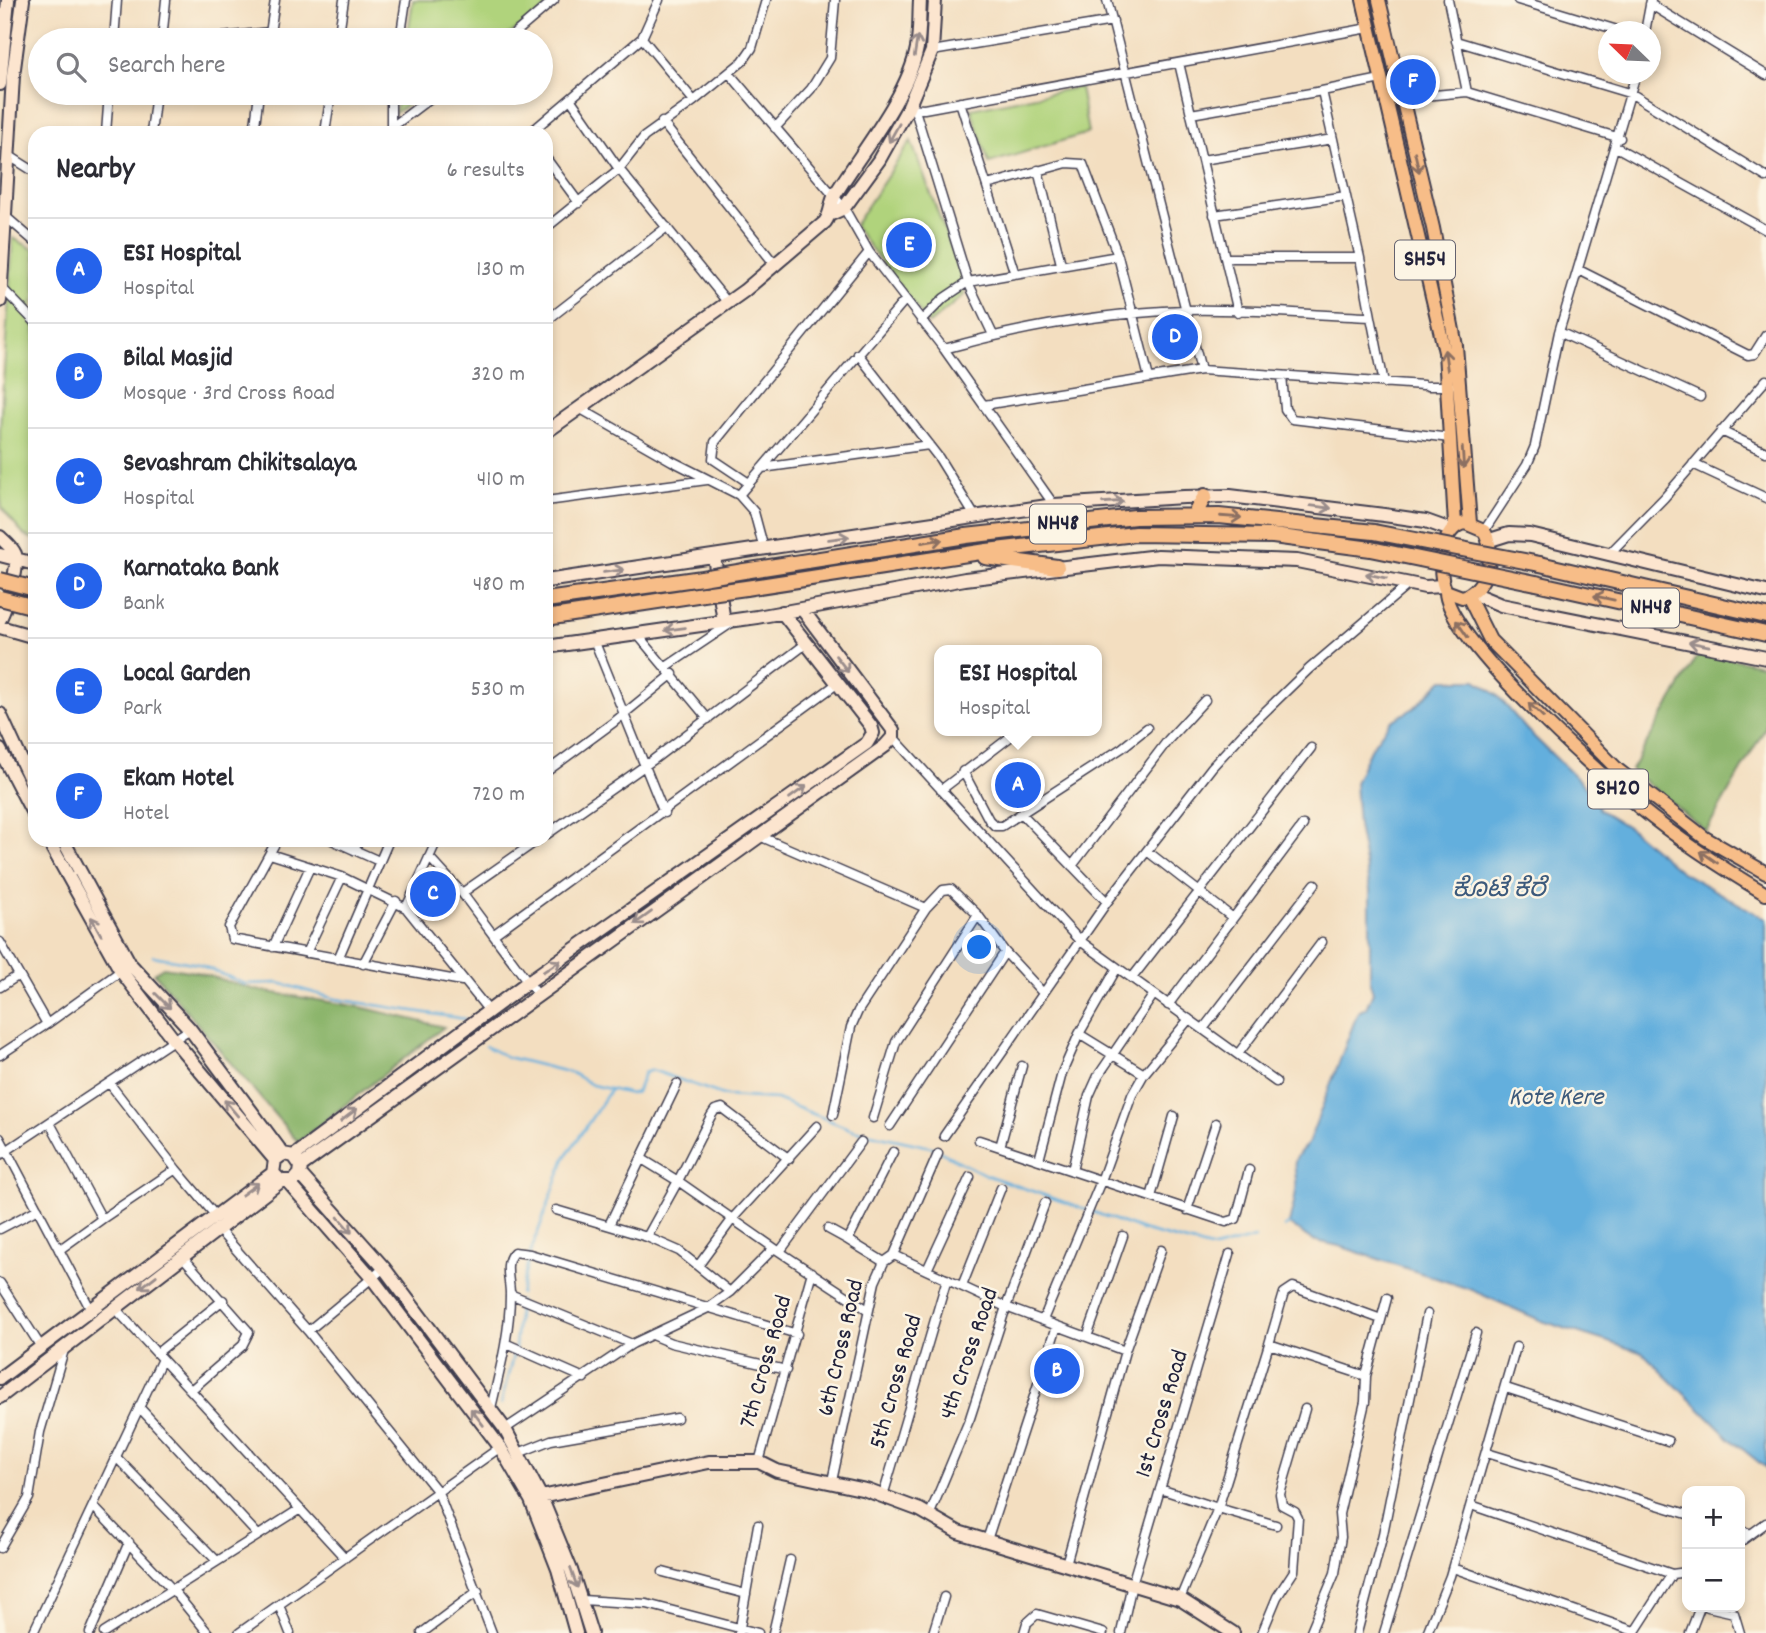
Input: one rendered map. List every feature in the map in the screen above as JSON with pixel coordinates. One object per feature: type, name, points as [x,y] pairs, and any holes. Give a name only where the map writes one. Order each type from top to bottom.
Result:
[{"type":"highway","points":[[1194,515],[1205,496]]},
{"type":"highway","name":"NH48","points":[[553,599],[1077,522],[1194,515],[1284,521],[1374,532],[1540,564],[1766,615]]},
{"type":"highway","name":"NH48","points":[[553,617],[965,555],[1086,539],[1175,532],[1273,536],[1371,549],[1766,634]]},
{"type":"highway","points":[[965,555],[1057,567]]},
{"type":"highway","points":[[0,580],[28,587]]},
{"type":"highway","points":[[0,598],[28,605]]},
{"type":"main road","name":"SH54","points":[[1363,0],[1392,124],[1442,305]]},
{"type":"main road","name":"SH54","points":[[1379,0],[1407,119],[1442,305],[1455,386],[1470,523]]},
{"type":"main road","points":[[1392,124],[1407,119]]},
{"type":"main road","name":"SH54","points":[[1453,528],[1450,438],[1455,386]]},
{"type":"main road","points":[[1470,523],[1487,536],[1486,570],[1470,594],[1462,597],[1445,588],[1443,558],[1453,528],[1470,523]]},
{"type":"main road","name":"SH20","points":[[1445,588],[1451,613],[1488,661],[1612,784],[1679,836],[1766,894]]},
{"type":"main road","name":"SH20","points":[[1470,594],[1490,640],[1618,770],[1705,838],[1766,873]]},
{"type":"street","points":[[0,302],[8,155],[3,80],[3,18],[8,0]]},
{"type":"street","points":[[115,28],[117,0]]},
{"type":"street","points":[[163,28],[166,0]]},
{"type":"street","points":[[271,28],[275,0]]},
{"type":"street","points":[[340,28],[344,0]]},
{"type":"street","points":[[402,28],[406,0]]},
{"type":"street","points":[[521,28],[554,0]]},
{"type":"street","points":[[539,126],[642,38],[659,0]]},
{"type":"street","points":[[553,223],[619,169],[636,145],[662,122],[694,102],[729,73],[752,48],[765,0]]},
{"type":"street","points":[[775,128],[811,89],[830,58],[835,0]]},
{"type":"street","points":[[831,214],[834,196],[866,151],[912,65],[917,48],[920,0]]},
{"type":"street","points":[[553,427],[728,303],[809,239],[831,214],[844,208],[912,109],[932,51],[935,0]]},
{"type":"street","points":[[1107,0],[1201,370]]},
{"type":"street","points":[[1448,0],[1467,92]]},
{"type":"street","points":[[1518,0],[1598,24]]},
{"type":"street","points":[[1647,21],[1650,2],[1766,75]]},
{"type":"street","points":[[3,18],[23,6]]},
{"type":"street","points":[[3,80],[23,6]]},
{"type":"street","points":[[932,51],[1113,21]]},
{"type":"street","points":[[912,109],[1369,28]]},
{"type":"street","points":[[642,38],[694,102]]},
{"type":"street","points":[[1456,41],[1632,94],[1766,177]]},
{"type":"street","points":[[1179,63],[1238,312]]},
{"type":"street","points":[[729,73],[844,208],[869,252],[944,349],[1054,505]]},
{"type":"street","points":[[1191,114],[1381,79]]},
{"type":"street","points":[[1487,536],[1535,446],[1559,332],[1634,84]]},
{"type":"street","points":[[1322,91],[1360,258],[1384,383]]},
{"type":"street","points":[[1402,98],[1467,92],[1618,142],[1766,230]]},
{"type":"street","points":[[571,100],[619,169],[728,303]]},
{"type":"street","points":[[960,102],[1014,271]]},
{"type":"street","points":[[107,126],[109,105]]},
{"type":"street","points":[[152,126],[154,105]]},
{"type":"street","points":[[255,126],[258,105]]},
{"type":"street","points":[[326,126],[329,105]]},
{"type":"street","points":[[387,126],[390,105]]},
{"type":"street","points":[[392,126],[421,105]]},
{"type":"street","points":[[912,109],[968,282],[993,335]]},
{"type":"street","points":[[662,122],[776,266]]},
{"type":"street","points":[[1202,160],[1333,139]]},
{"type":"street","points":[[8,155],[28,168]]},
{"type":"street","points":[[987,185],[1038,170],[1075,162],[1083,164],[1118,256],[1149,377]]},
{"type":"street","points":[[553,168],[579,203]]},
{"type":"street","points":[[1038,170],[1061,264]]},
{"type":"street","points":[[1214,215],[1346,195]]},
{"type":"street","points":[[5,216],[28,236]]},
{"type":"street","points":[[553,316],[667,227]]},
{"type":"street","points":[[749,483],[713,459],[711,450],[715,442],[869,252]]},
{"type":"street","points":[[921,321],[944,298],[968,282],[1014,271],[1118,256]]},
{"type":"street","points":[[1225,258],[1360,258]]},
{"type":"street","points":[[1579,270],[1748,355],[1755,354],[1766,335]]},
{"type":"street","points":[[1,287],[28,315]]},
{"type":"street","points":[[739,495],[905,300]]},
{"type":"street","points":[[944,349],[993,335],[1072,321],[1186,310],[1371,317]]},
{"type":"street","points":[[1559,332],[1700,397]]},
{"type":"street","points":[[858,355],[929,445],[976,518]]},
{"type":"street","points":[[984,405],[1201,370],[1455,386]]},
{"type":"street","points":[[1282,376],[1285,409],[1293,419],[1450,438]]},
{"type":"street","points":[[1608,555],[1693,464],[1766,380]]},
{"type":"street","points":[[579,408],[707,480],[739,495],[754,512],[764,549]]},
{"type":"street","points":[[1721,431],[1766,452]]},
{"type":"street","points":[[762,468],[929,445]]},
{"type":"street","points":[[1693,464],[1766,498]]},
{"type":"street","points":[[553,500],[707,480]]},
{"type":"street","points":[[553,580],[1054,505],[1205,496],[1230,496],[1384,514],[1453,528]]},
{"type":"street","points":[[1487,536],[1518,533],[1766,592]]},
{"type":"street","points":[[0,537],[14,552],[16,559],[8,603],[0,619]]},
{"type":"street","points":[[0,555],[28,562]]},
{"type":"street","points":[[553,646],[729,621],[965,579],[1158,555],[1297,561],[1409,584],[1445,588]]},
{"type":"street","points":[[714,556],[729,621]]},
{"type":"street","points":[[944,1136],[1107,902],[1246,730],[1310,669],[1409,584]]},
{"type":"street","points":[[1470,594],[1491,603],[1766,658]]},
{"type":"street","points":[[0,1378],[215,1214],[287,1168],[479,1036],[885,746],[893,737],[893,730],[802,609]]},
{"type":"street","points":[[1,1395],[218,1228],[287,1168],[470,1024],[867,743],[873,733],[871,726],[782,612]]},
{"type":"street","points":[[666,667],[729,621]]},
{"type":"street","points":[[0,627],[28,635]]},
{"type":"street","points":[[637,634],[708,719]]},
{"type":"street","points":[[594,640],[664,813]]},
{"type":"street","points":[[553,830],[708,719],[807,643]]},
{"type":"street","points":[[553,767],[624,715],[673,674]]},
{"type":"street","points":[[493,935],[664,813],[838,683]]},
{"type":"street","points":[[1072,866],[1168,740],[1205,700]]},
{"type":"street","points":[[0,714],[28,777]]},
{"type":"street","points":[[962,771],[995,826],[1002,826],[1023,815],[1147,728]]},
{"type":"street","points":[[941,790],[962,771],[1011,736]]},
{"type":"street","points":[[893,737],[1079,940],[1276,1082]]},
{"type":"street","points":[[1132,978],[1311,748]]},
{"type":"street","points":[[0,750],[4,769],[28,806]]},
{"type":"street","points":[[4,769],[19,761]]},
{"type":"street","points":[[1023,815],[1107,902]]},
{"type":"street","points":[[1168,1004],[1303,825]]},
{"type":"street","points":[[757,835],[926,908]]},
{"type":"street","points":[[52,847],[174,1040],[287,1168],[384,1268],[491,1408],[558,1569],[576,1633]]},
{"type":"street","points":[[66,847],[126,967],[190,1029],[287,1168],[372,1278],[516,1454],[541,1497],[582,1600],[591,1633]]},
{"type":"street","points":[[273,847],[228,932],[236,941],[462,981]]},
{"type":"street","points":[[347,847],[379,861]]},
{"type":"street","points":[[338,959],[386,847]]},
{"type":"street","points":[[406,908],[434,847]]},
{"type":"street","points":[[462,893],[526,848]]},
{"type":"street","points":[[1147,851],[1233,918]]},
{"type":"street","points":[[270,854],[342,877],[406,908],[462,981],[489,1011]]},
{"type":"street","points":[[429,857],[462,893],[537,994]]},
{"type":"street","points":[[273,947],[310,867]]},
{"type":"street","points":[[306,953],[342,877]]},
{"type":"street","points":[[1203,1029],[1315,884]]},
{"type":"street","points":[[833,1115],[851,1027],[858,1011],[926,908],[943,890],[951,890],[978,915],[1005,952],[1043,993]]},
{"type":"street","points":[[363,964],[396,901]]},
{"type":"street","points":[[873,1118],[892,1054],[903,1030],[978,915]]},
{"type":"street","points":[[0,942],[47,1024]]},
{"type":"street","points":[[1238,1054],[1322,943]]},
{"type":"street","points":[[890,1126],[1005,952]]},
{"type":"street","points":[[0,1055],[126,967]]},
{"type":"street","points":[[1039,1160],[1057,1088],[1079,1034],[1117,968]]},
{"type":"street","points":[[0,987],[19,975]]},
{"type":"street","points":[[1072,1171],[1089,1096],[1098,1076],[1154,994]]},
{"type":"street","points":[[1043,1320],[1101,1181],[1132,1095],[1144,1074],[1189,1019]]},
{"type":"street","points":[[470,1024],[479,1036]]},
{"type":"street","points":[[4,1153],[190,1029]]},
{"type":"street","points":[[1079,1034],[1144,1074]]},
{"type":"street","points":[[1000,1147],[1022,1066]]},
{"type":"street","points":[[110,1084],[215,1214]]},
{"type":"street","points":[[609,1225],[677,1084]]},
{"type":"street","points":[[647,1237],[715,1110],[722,1108],[789,1159]]},
{"type":"street","points":[[1151,1197],[1174,1116]]},
{"type":"street","points":[[50,1123],[102,1219]]},
{"type":"street","points":[[1187,1210],[1216,1123]]},
{"type":"street","points":[[698,1266],[734,1217],[817,1126]]},
{"type":"street","points":[[0,1138],[4,1153],[38,1209],[97,1321]]},
{"type":"street","points":[[979,1140],[1232,1223],[1249,1170]]},
{"type":"street","points":[[239,1633],[438,1492],[632,1344],[654,1336],[706,1309],[730,1292],[778,1249],[861,1142]]},
{"type":"street","points":[[848,1240],[893,1152]]},
{"type":"street","name":"6th Cross Road","points":[[832,1481],[875,1282],[884,1262],[894,1255],[938,1154]]},
{"type":"street","points":[[642,1159],[734,1217],[868,1310]]},
{"type":"street","points":[[59,1250],[176,1168]]},
{"type":"street","points":[[927,1270],[970,1177]]},
{"type":"street","points":[[962,1286],[1001,1188]]},
{"type":"street","name":"4th Cross Road","points":[[929,1516],[970,1418],[1006,1307],[1045,1203]]},
{"type":"street","points":[[0,1229],[38,1209]]},
{"type":"street","points":[[556,1210],[647,1237],[679,1251],[730,1292]]},
{"type":"street","points":[[218,1228],[308,1331],[438,1492],[492,1633]]},
{"type":"street","points":[[828,1230],[884,1262]]},
{"type":"street","points":[[1087,1337],[1123,1236]]},
{"type":"street","points":[[1066,1564],[1125,1351],[1161,1251]]},
{"type":"street","points":[[491,1408],[507,1344],[510,1294],[508,1258],[514,1252],[523,1252],[670,1295],[706,1309],[797,1334]]},
{"type":"street","name":"1st Cross Road","points":[[1121,1633],[1132,1584],[1230,1254]]},
{"type":"street","points":[[894,1255],[1006,1307],[1125,1351]]},
{"type":"street","points":[[182,1256],[247,1327],[247,1340],[191,1390]]},
{"type":"street","points":[[308,1331],[384,1268]]},
{"type":"street","name":"7th Cross Road","points":[[759,1462],[797,1334],[812,1272]]},
{"type":"street","name":"5th Cross Road","points":[[883,1496],[947,1279]]},
{"type":"street","points":[[0,1283],[41,1347]]},
{"type":"street","points":[[1180,1599],[1218,1508],[1284,1293],[1293,1287],[1381,1319]]},
{"type":"street","points":[[510,1294],[632,1344]]},
{"type":"street","points":[[1310,1633],[1335,1573],[1340,1537],[1339,1514],[1364,1402],[1366,1376],[1387,1298]]},
{"type":"street","points":[[33,1633],[139,1407],[159,1356],[223,1300]]},
{"type":"street","points":[[115,1308],[345,1558]]},
{"type":"street","points":[[1357,1633],[1383,1534],[1427,1314]]},
{"type":"street","points":[[987,1539],[1057,1326]]},
{"type":"street","points":[[1384,1633],[1476,1333]]},
{"type":"street","points":[[654,1336],[671,1343],[786,1370]]},
{"type":"street","points":[[507,1344],[584,1378]]},
{"type":"street","points":[[1269,1345],[1366,1376]]},
{"type":"street","points":[[0,1548],[29,1498],[40,1432],[65,1348]]},
{"type":"street","points":[[1427,1633],[1453,1568],[1516,1348]]},
{"type":"street","points":[[1506,1388],[1668,1441]]},
{"type":"street","points":[[139,1407],[258,1535]]},
{"type":"street","points":[[1262,1633],[1277,1597],[1294,1571],[1298,1518],[1295,1512],[1282,1505],[1280,1494],[1305,1409]]},
{"type":"street","points":[[516,1454],[551,1440],[677,1418]]},
{"type":"street","points":[[1487,1453],[1682,1512]]},
{"type":"street","points":[[116,1457],[217,1561]]},
{"type":"street","points":[[541,1497],[709,1462],[759,1462],[777,1471],[832,1481],[883,1496],[958,1531],[1180,1599],[1233,1633]]},
{"type":"street","points":[[1160,1489],[1276,1525]]},
{"type":"street","points":[[1471,1505],[1672,1574],[1682,1573]]},
{"type":"street","points":[[93,1506],[173,1590],[208,1633]]},
{"type":"street","points":[[104,1633],[300,1509]]},
{"type":"street","points":[[1745,1538],[1766,1522]]},
{"type":"street","points":[[739,1631],[758,1525]]},
{"type":"street","points":[[1745,1532],[1751,1534]]},
{"type":"street","points":[[90,1633],[129,1542]]},
{"type":"street","points":[[773,1633],[790,1560]]},
{"type":"street","points":[[1453,1568],[1634,1632],[1672,1574]]},
{"type":"street","points":[[663,1572],[746,1594]]},
{"type":"street","points":[[422,1633],[478,1591]]},
{"type":"street","points":[[933,1633],[944,1597]]},
{"type":"street","points":[[582,1600],[646,1604],[739,1631],[758,1633]]},
{"type":"street","points":[[279,1605],[290,1633]]},
{"type":"street","points":[[1690,1633],[1698,1612]]},
{"type":"street","points":[[1730,1612],[1734,1613],[1740,1633]]},
{"type":"street","points":[[1024,1633],[1027,1623],[1037,1614],[1103,1633]]},
{"type":"green space","points":[[413,0],[550,0],[543,11],[518,28],[409,28]]},
{"type":"green space","points":[[1080,87],[1088,133],[989,163],[971,109]]},
{"type":"green space","points":[[397,105],[407,105],[395,113]]},
{"type":"green space","points":[[911,141],[964,282],[964,295],[929,324],[854,226]]},
{"type":"green space","points":[[13,238],[28,246],[28,537],[2,508],[0,429]]},
{"type":"green space","points":[[1700,652],[1766,666],[1766,727],[1706,831],[1631,770]]},
{"type":"green space","points":[[163,967],[196,972],[256,990],[360,1007],[444,1027],[298,1142],[154,973]]},
{"type":"water","name":"ಕೊಟೆ ಕೆರೆ","points":[[1443,680],[1476,680],[1497,695],[1526,729],[1593,794],[1600,810],[1631,829],[1680,871],[1766,919],[1766,1468],[1730,1439],[1643,1353],[1542,1321],[1469,1289],[1339,1246],[1312,1240],[1289,1224],[1296,1190],[1295,1162],[1308,1144],[1358,1012],[1366,1008],[1373,992],[1370,983],[1370,890],[1358,825],[1355,783],[1370,749],[1390,722],[1414,708]]},
{"type":"waterway","points":[[153,956],[198,964],[245,984],[279,983],[336,999],[465,1019]]},
{"type":"waterway","points":[[485,1046],[507,1057],[572,1073],[592,1085],[631,1094],[637,1092],[644,1073],[652,1070],[726,1096],[776,1099],[853,1130],[931,1147],[986,1175],[1087,1210]]},
{"type":"waterway","points":[[520,1294],[530,1254],[565,1158],[611,1089]]},
{"type":"waterway","points":[[1093,1212],[1145,1231],[1214,1249],[1255,1238]]},
{"type":"waterway","points":[[1284,1227],[1289,1224]]},
{"type":"waterway","points":[[501,1404],[515,1348],[519,1301]]},
{"type":"place","name":"Ekam Hotel","points":[[1413,82]]},
{"type":"place","name":"Local Garden","points":[[909,245]]},
{"type":"place","name":"Karnataka Bank","points":[[1175,337]]},
{"type":"place","name":"ESI Hospital","points":[[1018,785]]},
{"type":"place","name":"Sevashram Chikitsalaya","points":[[433,894]]},
{"type":"place","name":"Bilal Masjid","points":[[1057,1371]]},
{"type":"water label","name":"Kote Kere","points":[[1556,1098]]}]
